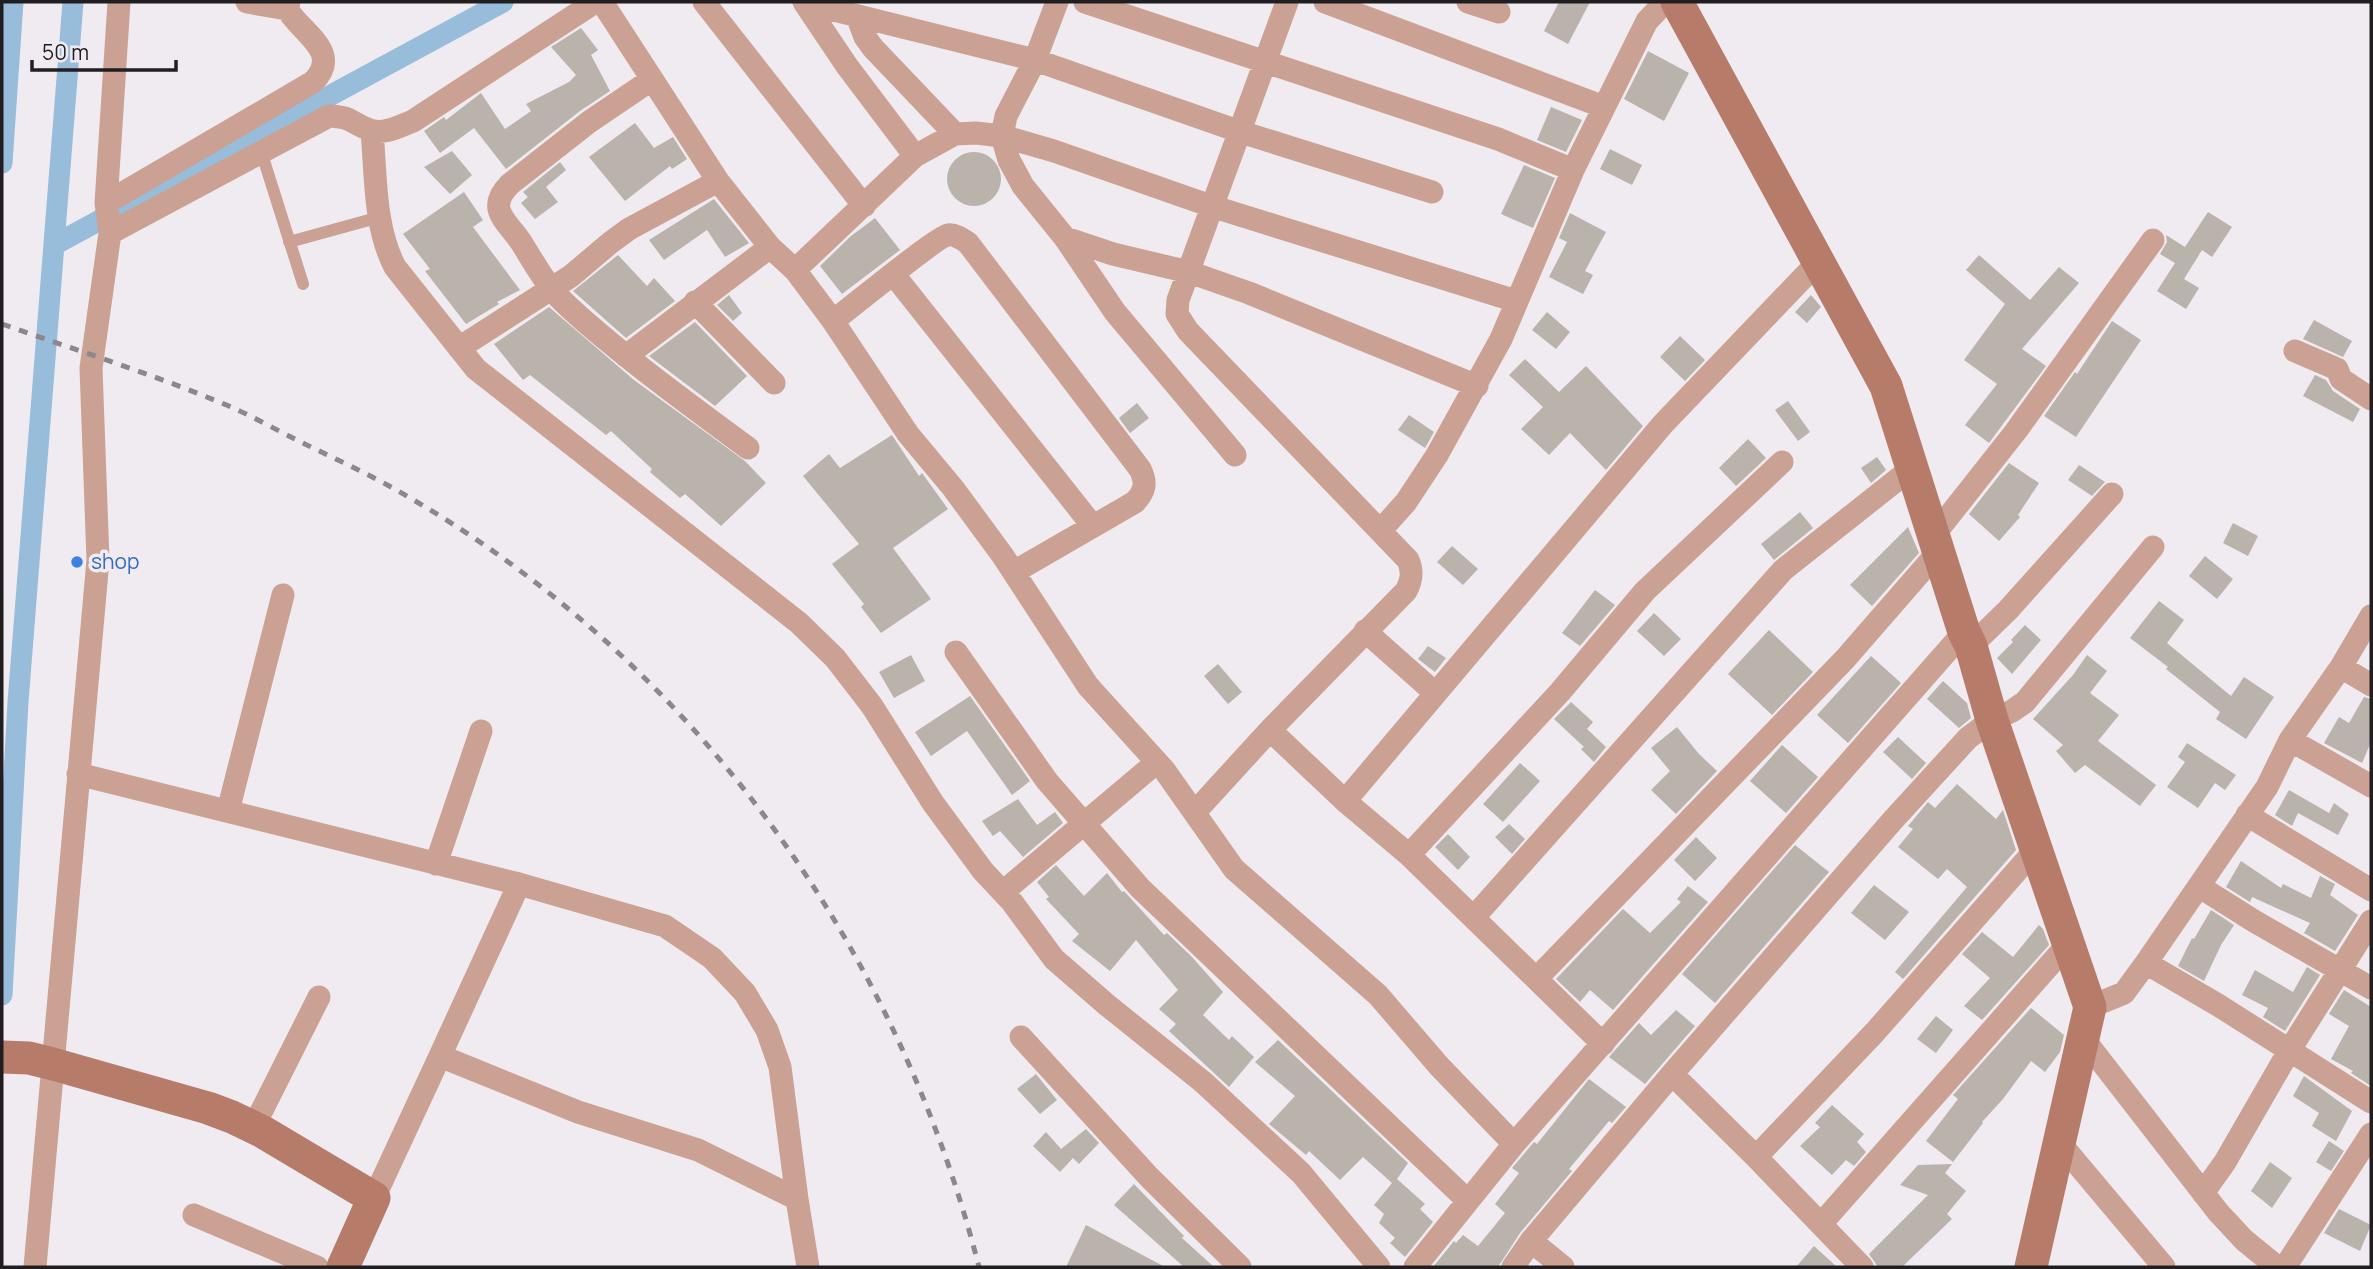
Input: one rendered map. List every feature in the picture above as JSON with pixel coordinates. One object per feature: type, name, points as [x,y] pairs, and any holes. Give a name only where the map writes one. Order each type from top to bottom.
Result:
[{"type":"main road","points":[[1677,2],[1886,386],[1992,720],[2069,943],[2086,1022],[2031,1267]]},
{"type":"main road","points":[[28,1060],[208,1108],[253,1128],[374,1199],[343,1267]]},
{"type":"street","points":[[35,1267],[28,1060],[78,774],[98,560],[90,368],[110,232],[106,204],[119,2]]},
{"type":"street","points":[[106,204],[313,82],[321,74],[324,60],[322,50],[292,18],[288,5],[247,2]]},
{"type":"street","points":[[110,232],[329,117],[347,117],[372,131],[390,131],[413,121],[595,2]]},
{"type":"street","points":[[602,2],[718,181],[770,247],[794,270],[833,321],[908,434],[953,488],[1014,572],[1088,686],[1157,762],[1234,869],[1378,995],[1439,1066],[1514,1144]]},
{"type":"street","points":[[704,2],[864,206]]},
{"type":"street","points":[[1057,2],[1035,60],[1012,101],[1002,136],[1009,160],[1023,186],[1065,238],[1115,312],[1235,455]]},
{"type":"street","points":[[1085,2],[1498,139],[1573,170]]},
{"type":"street","points":[[1195,812],[1270,730],[1406,591],[1411,578],[1412,568],[1408,560],[1188,331],[1177,314],[1177,306],[1211,206],[1287,2]]},
{"type":"street","points":[[1325,2],[1604,107]]},
{"type":"street","points":[[1468,2],[1499,12]]},
{"type":"street","points":[[1380,531],[1406,502],[1477,386],[1501,339],[1573,170],[1647,21],[1665,2]]},
{"type":"street","points":[[805,3],[846,66],[915,156]]},
{"type":"street","points":[[805,3],[1035,60],[1241,131],[1432,192]]},
{"type":"street","points":[[857,16],[865,37],[873,48],[955,134]]},
{"type":"street","points":[[651,80],[589,122],[502,191],[498,201],[503,220],[552,290],[576,314],[626,356],[748,448]]},
{"type":"street","points":[[372,131],[380,217],[386,250],[396,267],[476,369],[788,615],[835,658],[872,706],[933,803],[983,872],[1003,892],[1054,958],[1107,1005],[1203,1082],[1301,1173],[1379,1267]]},
{"type":"street","points":[[794,270],[915,156],[955,134],[976,133],[1002,136],[1054,151],[1211,206],[1516,301]]},
{"type":"street","points":[[459,348],[552,290],[629,229],[718,181]]},
{"type":"street","points":[[833,321],[936,239],[948,234],[958,236],[968,243],[1144,477],[1143,493],[1135,502],[1014,572]]},
{"type":"street","points":[[1065,238],[1112,254],[1189,272],[1250,293],[1477,386]]},
{"type":"street","points":[[1537,978],[1845,659],[1936,543],[2153,240]]},
{"type":"street","points":[[626,356],[770,247]]},
{"type":"street","points":[[1345,801],[1434,692],[1663,424],[1819,261]]},
{"type":"street","points":[[894,275],[1092,525]]},
{"type":"street","points":[[695,302],[774,383]]},
{"type":"street","points":[[2295,351],[2337,369],[2341,379],[2371,399]]},
{"type":"street","points":[[1409,855],[1560,692],[1645,591],[1782,462]]},
{"type":"street","points":[[1474,917],[1783,570],[1912,468]]},
{"type":"street","points":[[1415,1267],[1514,1144],[1967,639],[2008,610],[2112,494]]},
{"type":"street","points":[[1513,1267],[1531,1241],[1672,1074],[1893,820],[1968,738],[1992,720],[2025,702],[2153,547]]},
{"type":"street","points":[[228,811],[283,595]]},
{"type":"street","points":[[2277,1267],[2244,1240],[2203,1193],[2086,1022],[2124,993],[2200,887],[2266,787],[2290,740],[2341,667],[2371,616]]},
{"type":"street","points":[[1365,631],[1434,692]]},
{"type":"street","points":[[956,652],[1047,781],[1140,888],[1468,1200]]},
{"type":"street","points":[[2341,667],[2371,685]]},
{"type":"street","points":[[1270,730],[1345,801],[1409,855],[1603,1044]]},
{"type":"street","points":[[436,864],[481,732]]},
{"type":"street","points":[[2290,740],[2371,786]]},
{"type":"street","points":[[1003,892],[1157,762]]},
{"type":"street","points":[[78,774],[519,884],[665,926],[712,958],[745,993],[767,1030],[780,1067],[808,1267]]},
{"type":"street","points":[[2247,815],[2371,890]]},
{"type":"street","points":[[1756,1157],[1875,1032],[2037,848]]},
{"type":"street","points":[[374,1199],[519,884]]},
{"type":"street","points":[[2200,887],[2371,988]]},
{"type":"street","points":[[2203,1193],[2371,921]]},
{"type":"street","points":[[1821,1224],[2069,943]]},
{"type":"street","points":[[2146,963],[2218,1005],[2371,1102]]},
{"type":"street","points":[[253,1128],[319,997]]},
{"type":"street","points":[[1021,1037],[1149,1177],[1240,1267]]},
{"type":"street","points":[[440,1056],[578,1112],[698,1150],[797,1199]]},
{"type":"street","points":[[1672,1074],[1862,1267]]},
{"type":"street","points":[[2285,1267],[2371,1134]]},
{"type":"street","points":[[2059,1142],[2131,1231],[2164,1267]]},
{"type":"street","points":[[194,1215],[317,1267]]},
{"type":"street","points":[[1531,1241],[1563,1267]]},
{"type":"lane","points":[[261,151],[303,284]]},
{"type":"lane","points":[[289,242],[380,217]]},
{"type":"building","points":[[1559,2],[1590,2],[1568,44],[1544,31]]},
{"type":"building","points":[[581,28],[598,50],[591,55],[610,91],[506,169],[474,128],[440,153],[424,131],[444,117],[446,120],[481,93],[505,129],[531,111],[526,104],[569,82],[576,75],[551,47]]},
{"type":"building","points":[[1648,51],[1689,73],[1664,121],[1624,99]]},
{"type":"building","points":[[1551,107],[1582,120],[1566,152],[1537,140]]},
{"type":"building","points":[[635,123],[654,148],[673,137],[687,159],[672,169],[670,166],[625,201],[589,157]]},
{"type":"building","points":[[1610,149],[1642,165],[1632,185],[1600,169]]},
{"type":"building","points":[[452,151],[472,175],[450,194],[424,167]]},
{"type":"building","points":[[974,152],[993,160],[1001,179],[993,198],[974,206],[955,198],[947,179],[955,160]]},
{"type":"building","points":[[560,162],[566,170],[546,187],[558,202],[535,219],[521,203],[528,197],[523,192]]},
{"type":"building","points":[[1524,165],[1555,178],[1533,228],[1501,214]]},
{"type":"building","points":[[464,192],[483,220],[473,227],[520,290],[466,324],[425,271],[430,269],[403,234]]},
{"type":"building","points":[[714,199],[749,243],[725,257],[707,230],[664,260],[649,240]]},
{"type":"building","points":[[2208,212],[2232,227],[2212,257],[2202,250],[2184,279],[2199,288],[2186,309],[2157,291],[2175,263],[2160,254],[2167,242],[2166,235],[2185,247]]},
{"type":"building","points":[[1570,213],[1606,232],[1585,271],[1593,275],[1583,294],[1549,277],[1567,242],[1559,238]]},
{"type":"building","points":[[875,218],[900,250],[842,294],[820,266],[851,236]]},
{"type":"building","points":[[618,255],[647,286],[654,278],[675,301],[626,338],[573,291]]},
{"type":"building","points":[[1979,255],[2030,300],[2059,267],[2079,283],[2022,349],[2046,366],[1989,443],[1965,425],[1997,384],[1964,360],[2005,304],[1966,270]]},
{"type":"building","points":[[729,295],[742,313],[733,321],[717,305]]},
{"type":"building","points":[[1811,295],[1821,307],[1807,323],[1795,312]]},
{"type":"building","points":[[549,307],[634,380],[745,461],[766,483],[721,526],[685,494],[680,498],[650,472],[652,469],[611,431],[606,435],[530,375],[523,380],[494,344]]},
{"type":"building","points":[[1547,312],[1570,332],[1556,349],[1532,330]]},
{"type":"building","points":[[2314,320],[2352,341],[2343,357],[2303,339]]},
{"type":"building","points":[[2112,321],[2141,340],[2076,437],[2044,416],[2075,372],[2077,374]]},
{"type":"building","points":[[695,322],[747,376],[715,406],[649,356]]},
{"type":"building","points":[[1680,336],[1705,360],[1685,381],[1660,357]]},
{"type":"building","points":[[1525,359],[1559,392],[1586,366],[1643,426],[1606,470],[1570,433],[1549,455],[1521,429],[1543,407],[1509,375]]},
{"type":"building","points":[[2315,375],[2326,380],[2333,391],[2360,409],[2353,422],[2303,396]]},
{"type":"building","points":[[1788,401],[1810,432],[1798,441],[1775,410]]},
{"type":"building","points":[[1137,403],[1149,418],[1130,433],[1119,418]]},
{"type":"building","points":[[1409,415],[1434,432],[1425,448],[1398,430]]},
{"type":"building","points":[[892,435],[919,476],[922,473],[948,509],[893,548],[931,599],[881,633],[861,607],[864,604],[832,564],[859,544],[803,476],[829,454],[840,468]]},
{"type":"building","points":[[1748,439],[1766,458],[1736,486],[1719,468]]},
{"type":"building","points":[[1877,457],[1886,470],[1871,483],[1861,468]]},
{"type":"building","points":[[2009,463],[2039,483],[2018,515],[2020,517],[1999,541],[1969,514]]},
{"type":"building","points":[[2079,465],[2105,482],[2092,496],[2068,480]]},
{"type":"building","points":[[1800,512],[1813,528],[1774,560],[1761,544]]},
{"type":"building","points":[[2233,523],[2258,536],[2248,556],[2223,543]]},
{"type":"building","points":[[1908,527],[1919,553],[1872,606],[1850,585]]},
{"type":"building","points":[[1452,546],[1478,569],[1463,585],[1437,562]]},
{"type":"building","points":[[2205,556],[2233,579],[2217,599],[2189,576]]},
{"type":"building","points":[[1595,590],[1615,605],[1580,646],[1562,633]]},
{"type":"building","points":[[2159,601],[2184,620],[2167,643],[2231,696],[2244,677],[2274,697],[2246,739],[2216,719],[2220,712],[2130,638]]},
{"type":"building","points":[[1654,613],[1681,639],[1664,656],[1637,631]]},
{"type":"building","points":[[2025,625],[2041,640],[2012,674],[1997,658]]},
{"type":"building","points":[[1769,630],[1813,672],[1772,715],[1728,674]]},
{"type":"building","points":[[1428,646],[1446,658],[1435,672],[1418,659]]},
{"type":"building","points":[[911,655],[925,681],[894,698],[879,672]]},
{"type":"building","points":[[2087,655],[2107,671],[2090,693],[2119,715],[2098,741],[2156,785],[2140,806],[2085,765],[2075,773],[2056,751],[2063,745],[2033,719],[2073,675]]},
{"type":"building","points":[[1871,656],[1901,683],[1848,743],[1817,715]]},
{"type":"building","points":[[1218,664],[1242,692],[1228,704],[1204,676]]},
{"type":"building","points":[[1943,681],[1967,703],[1971,718],[1959,728],[1927,699]]},
{"type":"building","points":[[970,696],[1030,781],[1012,795],[967,731],[931,756],[915,732]]},
{"type":"building","points":[[2364,697],[2371,699],[2371,742],[2362,763],[2324,743],[2339,717],[2349,723]]},
{"type":"building","points":[[1571,702],[1593,722],[1587,729],[1606,747],[1594,762],[1581,749],[1584,747],[1554,719]]},
{"type":"building","points":[[1677,727],[1717,771],[1676,814],[1651,790],[1670,771],[1651,748]]},
{"type":"building","points":[[1898,737],[1926,763],[1912,779],[1883,752]]},
{"type":"building","points":[[2187,743],[2236,775],[2225,790],[2215,783],[2198,808],[2167,787],[2185,762],[2178,757]]},
{"type":"building","points":[[1782,745],[1818,777],[1786,813],[1750,781]]},
{"type":"building","points":[[1520,763],[1540,781],[1503,822],[1483,804]]},
{"type":"building","points":[[1957,784],[1996,819],[2003,810],[2016,850],[1903,979],[1895,972],[1967,887],[1947,869],[1938,879],[1898,847],[1913,829],[1908,826],[1928,802],[1935,808]]},
{"type":"building","points":[[2289,790],[2329,813],[2334,803],[2349,814],[2338,835],[2298,813],[2292,826],[2275,815]]},
{"type":"building","points":[[1018,799],[1037,825],[1055,812],[1063,823],[1023,857],[1000,831],[993,836],[982,821]]},
{"type":"building","points":[[1509,824],[1525,839],[1512,854],[1495,837]]},
{"type":"building","points":[[1448,834],[1470,857],[1458,870],[1435,847]]},
{"type":"building","points":[[1696,837],[1717,858],[1695,881],[1674,860]]},
{"type":"building","points":[[1795,845],[1829,872],[1715,1003],[1682,974]]},
{"type":"building","points":[[2241,861],[2281,888],[2283,884],[2311,898],[2320,876],[2335,884],[2330,895],[2358,915],[2335,951],[2304,933],[2310,923],[2252,897],[2250,902],[2226,887]]},
{"type":"building","points":[[1056,865],[1084,896],[1107,873],[1122,892],[1124,891],[1164,935],[1167,933],[1192,957],[1223,992],[1203,1015],[1229,1040],[1232,1036],[1254,1057],[1229,1087],[1169,1031],[1176,1024],[1159,1009],[1178,990],[1136,940],[1110,971],[1072,941],[1079,934],[1046,899],[1049,897],[1037,882]]},
{"type":"building","points":[[1874,885],[1909,912],[1885,940],[1851,913]]},
{"type":"building","points":[[1688,886],[1708,902],[1613,1010],[1590,990],[1580,1002],[1556,979],[1623,909],[1650,933],[1681,902],[1677,899]]},
{"type":"building","points":[[2211,910],[2234,925],[2204,981],[2178,966],[2192,938],[2194,939]]},
{"type":"building","points":[[2039,925],[2049,945],[1982,1020],[1964,1006],[1990,978],[1962,954],[1982,932],[2013,957]]},
{"type":"building","points":[[2307,967],[2320,975],[2285,1031],[2263,1017],[2268,1008],[2242,995],[2255,970],[2293,992]]},
{"type":"building","points":[[2344,990],[2371,1007],[2371,1086],[2351,1073],[2353,1071],[2331,1059],[2349,1026],[2329,1014]]},
{"type":"building","points":[[2031,1008],[2064,1035],[2060,1052],[2045,1072],[2031,1061],[1953,1162],[1926,1141],[1958,1099],[1953,1095]]},
{"type":"building","points":[[1676,1010],[1695,1026],[1645,1084],[1609,1057],[1639,1023],[1651,1035]]},
{"type":"building","points":[[1936,1016],[1953,1030],[1936,1053],[1917,1039]]},
{"type":"building","points":[[1278,1040],[1408,1163],[1397,1179],[1425,1204],[1420,1209],[1433,1222],[1405,1257],[1390,1243],[1395,1238],[1379,1223],[1384,1214],[1374,1205],[1392,1183],[1363,1157],[1340,1180],[1309,1151],[1306,1155],[1269,1124],[1295,1096],[1255,1062]]},
{"type":"building","points":[[1036,1074],[1057,1100],[1040,1114],[1017,1089]]},
{"type":"building","points":[[2304,1076],[2352,1111],[2336,1141],[2312,1126],[2319,1113],[2293,1096]]},
{"type":"building","points":[[1589,1079],[1626,1107],[1612,1123],[1609,1121],[1569,1169],[1572,1171],[1520,1233],[1498,1267],[1433,1267],[1454,1241],[1456,1243],[1463,1235],[1478,1246],[1505,1213],[1495,1204],[1519,1173],[1512,1168],[1534,1142],[1537,1144]]},
{"type":"building","points":[[1832,1105],[1864,1134],[1857,1142],[1866,1152],[1854,1166],[1846,1160],[1832,1175],[1800,1146],[1820,1127],[1815,1123]]},
{"type":"building","points":[[1086,1129],[1099,1143],[1079,1164],[1073,1158],[1060,1172],[1033,1146],[1046,1132],[1061,1149]]},
{"type":"building","points":[[2329,1141],[2344,1151],[2331,1171],[2316,1162]]},
{"type":"building","points":[[2270,1162],[2292,1178],[2272,1208],[2251,1191]]},
{"type":"building","points":[[1952,1164],[1945,1173],[1966,1191],[1947,1214],[1952,1219],[1902,1267],[1878,1267],[1869,1254],[1928,1195],[1900,1185],[1918,1165]]},
{"type":"building","points":[[1134,1184],[1184,1236],[1182,1238],[1214,1267],[1184,1267],[1114,1205]]},
{"type":"building","points":[[2339,1209],[2371,1225],[2360,1251],[2324,1233]]},
{"type":"building","points":[[1086,1225],[1165,1267],[1066,1267]]},
{"type":"building","points":[[1814,1246],[1837,1267],[1796,1267]]},
{"type":"waterway","points":[[2,163],[13,2]]},
{"type":"waterway","points":[[2,995],[18,702],[73,2]]},
{"type":"waterway","points":[[54,245],[503,2]]},
{"type":"railway","points":[[2,324],[142,372],[224,404],[374,478],[504,559],[601,637],[689,724],[767,820],[836,923],[894,1032],[942,1147],[979,1267]]},
{"type":"place","name":"shop","points":[[77,562]]}]
